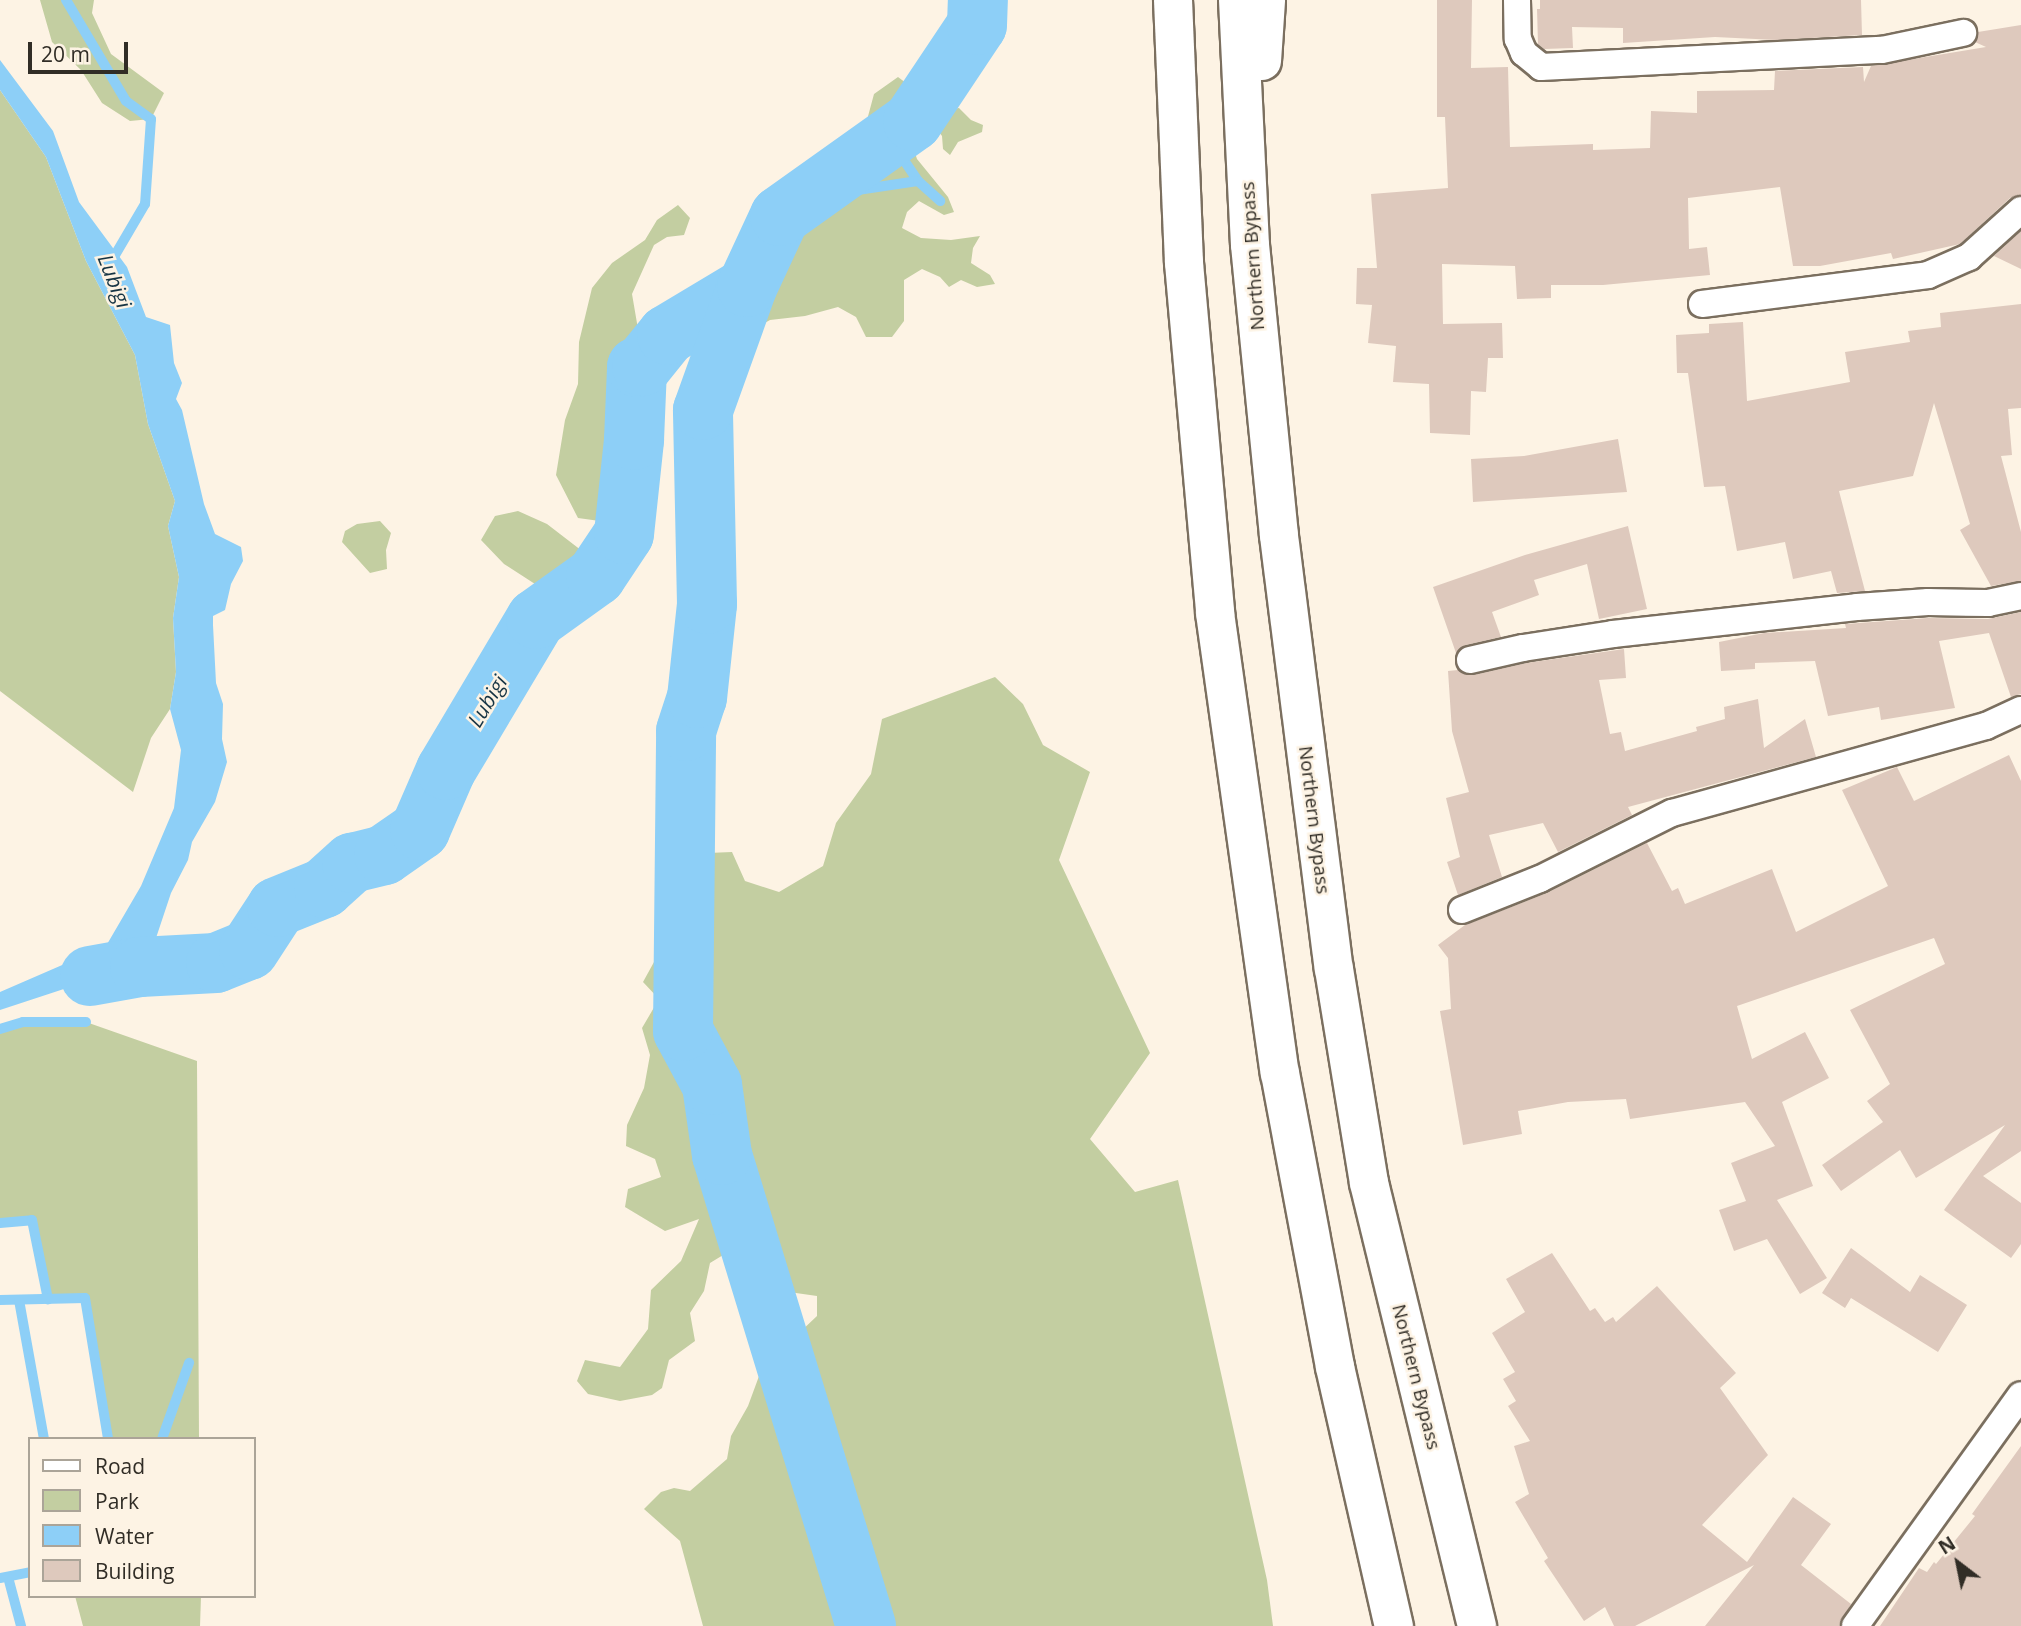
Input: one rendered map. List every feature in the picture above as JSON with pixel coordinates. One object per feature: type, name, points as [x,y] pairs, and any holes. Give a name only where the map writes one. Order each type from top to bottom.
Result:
[{"type":"highway","points":[[1162,0],[1215,613],[1280,1073],[1335,1367],[1394,1626]]},
{"type":"highway","points":[[1173,0],[1184,263]]},
{"type":"highway","name":"Northern Bypass","points":[[1238,0],[1250,245],[1301,720],[1334,969],[1368,1183],[1477,1626]]},
{"type":"highway","points":[[1250,245],[1266,0]]},
{"type":"street","points":[[1517,0],[1518,39],[1524,53],[1541,67],[1882,50],[1963,33]]},
{"type":"street","points":[[1702,304],[1928,275],[1969,257],[2021,210]]},
{"type":"street","points":[[1470,660],[1613,634],[1857,607],[1928,602],[1988,603],[2021,596]]},
{"type":"street","points":[[1462,910],[1540,879],[1672,813],[1986,726],[2021,709]]},
{"type":"street","points":[[1855,1626],[2021,1395]]},
{"type":"green space","points":[[40,0],[94,0],[92,13],[111,54],[164,93],[151,119],[130,121],[102,103],[81,70],[52,42]]},
{"type":"green space","points":[[898,77],[906,83],[909,135],[917,159],[948,197],[954,212],[944,215],[919,201],[907,212],[902,228],[921,238],[951,240],[980,236],[973,248],[971,263],[990,275],[995,284],[977,287],[961,280],[949,287],[940,277],[922,269],[904,280],[904,321],[892,337],[866,337],[856,317],[838,307],[805,316],[770,320],[752,330],[707,340],[676,340],[642,366],[646,446],[638,503],[607,522],[578,518],[556,475],[565,420],[578,384],[579,342],[592,288],[612,263],[645,240],[657,220],[678,205],[690,218],[684,235],[667,237],[654,245],[632,294],[638,329],[661,306],[694,290],[727,288],[795,246],[809,219],[796,196],[847,156],[863,135],[874,94]]},
{"type":"green space","points":[[0,90],[46,157],[86,261],[135,355],[148,424],[175,501],[168,526],[179,577],[173,618],[176,672],[170,709],[151,738],[133,792],[0,691]]},
{"type":"green space","points":[[959,108],[971,120],[983,125],[982,132],[958,142],[950,155],[943,149],[942,136],[933,124],[946,110]]},
{"type":"green space","points":[[518,511],[547,524],[586,554],[599,590],[581,603],[568,604],[553,591],[535,584],[504,564],[481,540],[495,516]]},
{"type":"green space","points":[[380,521],[391,533],[386,550],[387,569],[370,573],[342,542],[345,531],[357,524]]},
{"type":"green space","points":[[995,677],[1023,704],[1043,745],[1090,772],[1059,860],[1150,1053],[1090,1139],[1135,1192],[1178,1180],[1267,1580],[1273,1626],[703,1626],[680,1541],[644,1509],[661,1492],[674,1488],[690,1491],[727,1459],[731,1436],[748,1406],[762,1368],[817,1316],[817,1296],[789,1292],[753,1333],[745,1326],[738,1304],[773,1283],[769,1263],[733,1249],[710,1263],[704,1291],[690,1313],[695,1341],[669,1360],[662,1388],[652,1395],[620,1401],[588,1394],[577,1381],[585,1360],[620,1367],[648,1329],[651,1290],[681,1261],[699,1219],[665,1231],[625,1207],[628,1189],[661,1177],[655,1159],[626,1146],[627,1125],[644,1088],[650,1055],[642,1028],[659,999],[643,982],[654,962],[706,946],[710,903],[708,853],[732,852],[745,881],[779,892],[823,866],[836,823],[871,774],[882,719]]},
{"type":"green space","points":[[23,1022],[86,1022],[197,1061],[199,1437],[108,1437],[85,1299],[48,1299],[32,1220],[0,1223],[0,1029]]},
{"type":"green space","points":[[76,1598],[201,1598],[200,1626],[83,1626]]},
{"type":"water","points":[[0,60],[53,131],[79,202],[127,267],[146,317],[170,325],[174,363],[182,383],[176,399],[182,410],[204,504],[215,534],[241,547],[243,561],[231,584],[225,610],[213,616],[216,683],[223,704],[222,739],[227,762],[215,802],[192,842],[188,860],[171,893],[151,953],[152,977],[126,994],[76,985],[0,1010],[0,992],[106,946],[141,886],[174,808],[181,750],[170,709],[176,672],[173,618],[179,577],[168,526],[175,501],[148,424],[135,355],[86,261],[46,157],[0,90]]},
{"type":"water","points":[[426,817],[428,844],[407,859],[348,881],[330,902],[271,917],[264,904],[287,888],[305,885],[358,843],[398,835]]},
{"type":"water","points":[[258,937],[268,970],[256,962],[241,960],[224,971],[230,951]]},
{"type":"building","points":[[1437,0],[1472,0],[1471,68],[1508,67],[1510,147],[1593,144],[1593,150],[1650,148],[1651,111],[1697,113],[1697,91],[1774,90],[1775,71],[1863,67],[1864,82],[1871,66],[1986,47],[1975,42],[1978,32],[2021,25],[2021,195],[2010,198],[1960,244],[1893,259],[1891,253],[1820,266],[1793,266],[1780,187],[1688,198],[1689,249],[1707,247],[1710,275],[1603,285],[1551,285],[1551,298],[1517,299],[1515,266],[1442,264],[1443,324],[1502,323],[1503,358],[1488,358],[1486,392],[1471,391],[1470,435],[1430,433],[1429,384],[1393,382],[1396,346],[1368,343],[1372,305],[1356,304],[1357,268],[1377,268],[1371,194],[1448,188],[1445,117],[1437,117]]},
{"type":"building","points":[[1540,0],[1861,0],[1862,35],[1776,40],[1715,37],[1623,43],[1623,28],[1572,27],[1573,48],[1544,49],[1538,44],[1537,9],[1540,9]]},
{"type":"building","points":[[2021,231],[2021,269],[1994,256]]},
{"type":"building","points":[[2021,304],[2021,408],[2008,409],[2012,455],[2001,456],[2021,532],[2021,581],[1991,586],[1960,530],[1970,524],[1934,403],[1913,476],[1839,491],[1865,591],[1837,593],[1831,571],[1793,579],[1785,542],[1737,551],[1725,486],[1704,487],[1688,373],[1677,373],[1676,335],[1709,333],[1709,324],[1743,322],[1747,401],[1850,382],[1845,352],[1910,342],[1908,331],[1941,327],[1940,313]]},
{"type":"building","points":[[1618,439],[1627,492],[1473,502],[1471,459],[1524,456]]},
{"type":"building","points":[[1628,526],[1647,609],[1599,619],[1587,564],[1534,580],[1539,595],[1492,612],[1501,637],[1466,645],[1456,653],[1433,587],[1525,555]]},
{"type":"building","points":[[2021,612],[2021,694],[2011,697],[1989,633],[1939,641],[1955,708],[1881,720],[1879,707],[1828,716],[1815,661],[1755,663],[1755,669],[1721,671],[1719,642],[1764,633],[1846,628],[1845,624],[1928,618],[1988,619]]},
{"type":"building","points":[[1624,649],[1626,678],[1599,680],[1610,734],[1621,732],[1625,751],[1697,731],[1696,727],[1725,719],[1724,707],[1758,699],[1764,748],[1805,719],[1816,757],[1628,807],[1632,815],[1558,852],[1543,823],[1489,835],[1502,877],[1458,895],[1447,862],[1460,857],[1446,798],[1469,792],[1452,731],[1448,671],[1458,670],[1473,675],[1526,663]]},
{"type":"building","points":[[2009,755],[2021,781],[2021,1151],[1983,1176],[2021,1203],[2021,1244],[2011,1258],[1944,1210],[2005,1125],[1916,1178],[1900,1150],[1841,1191],[1822,1165],[1883,1122],[1867,1101],[1890,1084],[1850,1010],[1945,964],[1934,938],[1737,1006],[1752,1059],[1805,1032],[1829,1078],[1782,1102],[1813,1186],[1777,1200],[1827,1278],[1800,1294],[1767,1239],[1734,1251],[1719,1210],[1746,1201],[1731,1163],[1775,1146],[1745,1102],[1630,1119],[1626,1099],[1568,1102],[1518,1111],[1522,1134],[1463,1145],[1440,1011],[1451,1009],[1448,958],[1438,945],[1465,925],[1547,893],[1647,843],[1672,891],[1678,888],[1685,904],[1772,869],[1796,932],[1888,886],[1842,790],[1897,767],[1914,801]]},
{"type":"building","points":[[1851,1248],[1910,1292],[1920,1275],[1967,1305],[1938,1352],[1851,1298],[1845,1308],[1822,1293]]},
{"type":"building","points":[[1552,1253],[1590,1311],[1595,1308],[1605,1322],[1613,1317],[1616,1322],[1657,1286],[1736,1373],[1720,1388],[1768,1455],[1702,1525],[1747,1562],[1793,1497],[1831,1524],[1801,1565],[1851,1604],[1839,1626],[1705,1626],[1754,1565],[1635,1626],[1614,1626],[1605,1607],[1584,1621],[1544,1561],[1548,1558],[1515,1502],[1529,1494],[1514,1446],[1530,1441],[1508,1406],[1516,1401],[1503,1379],[1515,1372],[1492,1333],[1525,1312],[1506,1279]]},
{"type":"building","points":[[2021,1446],[2021,1626],[1880,1626],[1919,1568],[1927,1572],[1934,1562],[1936,1564],[1975,1516],[1972,1514]]},
{"type":"waterway","points":[[66,0],[126,101],[151,119],[145,204],[111,262]]},
{"type":"waterway","points":[[866,1626],[722,1155],[712,1085],[683,1031],[686,731],[697,698],[707,604],[703,410],[747,287],[780,216],[913,121],[977,25],[978,0]]},
{"type":"waterway","points":[[889,138],[918,181]]},
{"type":"waterway","points":[[804,198],[918,181],[940,201]]},
{"type":"waterway","name":"Lubigi","points":[[90,976],[140,967],[216,963],[249,950],[277,907],[324,888],[352,863],[384,855],[420,830],[446,770],[536,619],[596,576],[624,534],[634,440],[637,367],[642,366],[667,335],[747,287]]},
{"type":"waterway","points":[[0,1029],[23,1022],[86,1022]]},
{"type":"waterway","points":[[0,1223],[32,1220],[48,1299]]},
{"type":"waterway","points":[[0,1300],[85,1298],[108,1437]]},
{"type":"waterway","points":[[19,1300],[44,1437]]},
{"type":"waterway","points":[[163,1437],[189,1363]]},
{"type":"waterway","points":[[0,1578],[28,1572]]},
{"type":"waterway","points":[[8,1577],[21,1626]]}]
